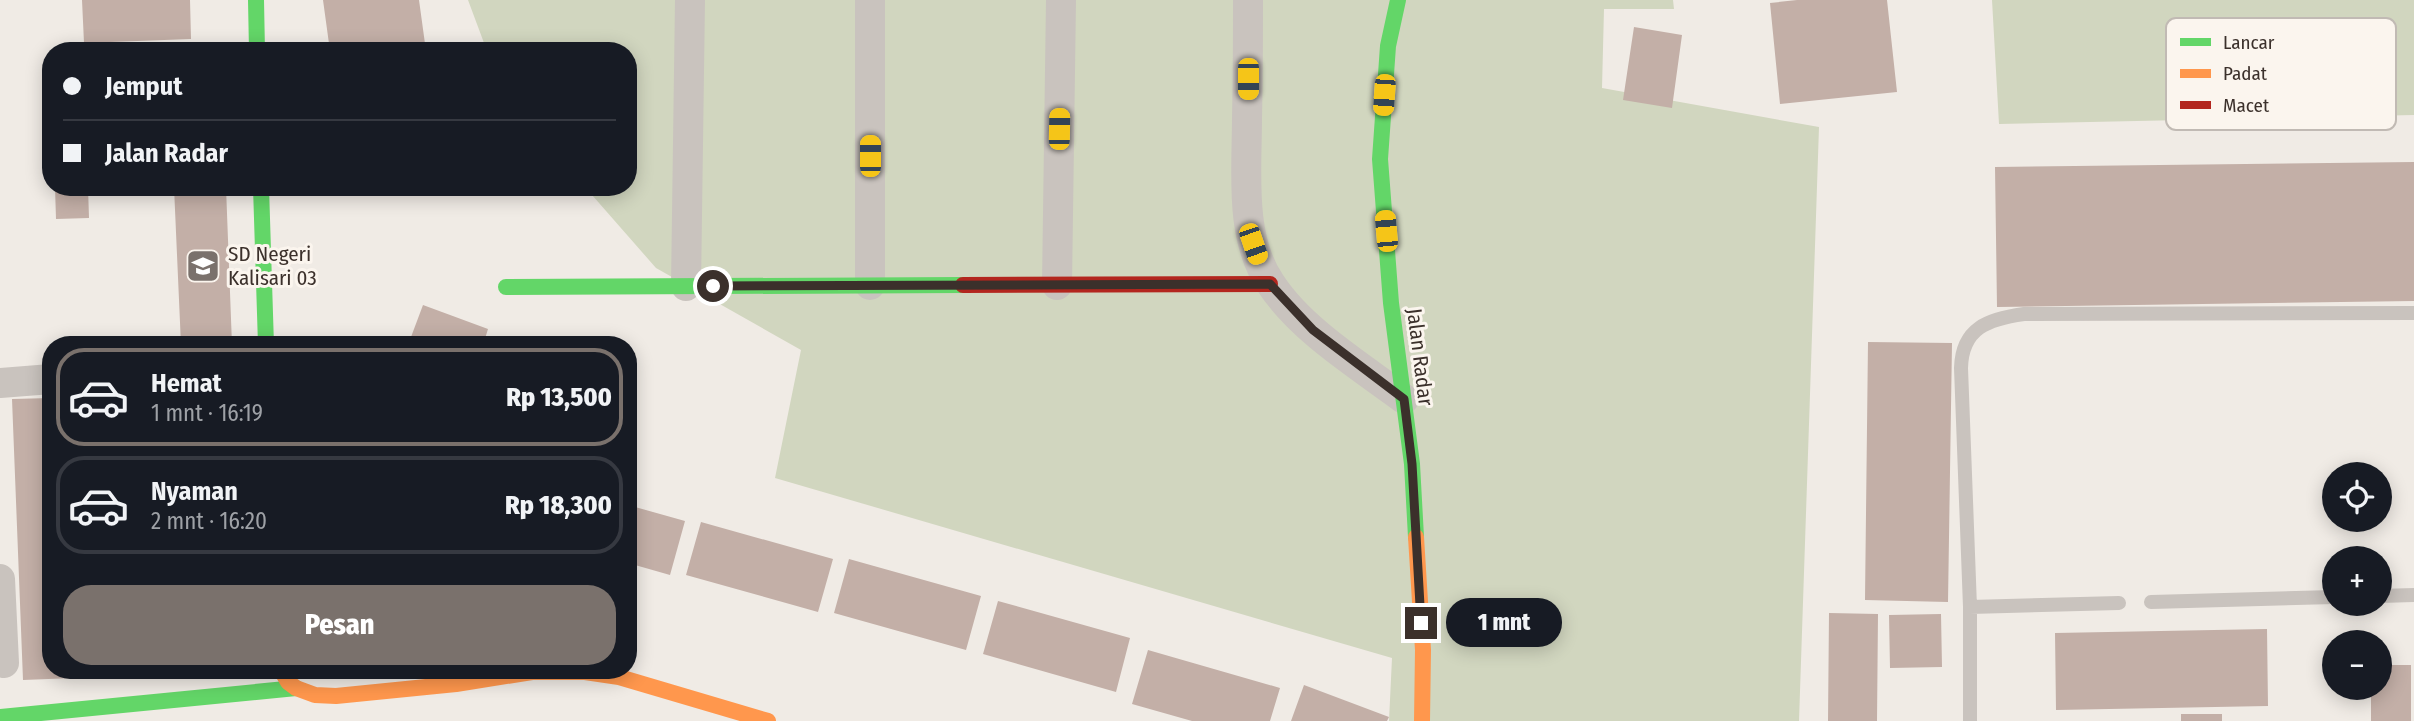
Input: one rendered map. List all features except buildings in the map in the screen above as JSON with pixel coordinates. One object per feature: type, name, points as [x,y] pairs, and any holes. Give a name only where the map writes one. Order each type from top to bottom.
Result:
[{"type":"street","points":[[256,0],[257,42]]},
{"type":"street","points":[[686,286],[690,0]]},
{"type":"street","points":[[870,0],[870,285]]},
{"type":"street","points":[[1057,285],[1061,0]]},
{"type":"street","points":[[1248,0],[1247,183],[1253,244],[1270,284],[1313,330],[1404,399]]},
{"type":"street","name":"Jalan Radar","points":[[1398,0],[1388,46],[1380,159],[1391,303],[1412,464],[1423,650],[1422,721]]},
{"type":"street","points":[[261,196],[266,336]]},
{"type":"street","points":[[506,287],[1270,284]]},
{"type":"street","points":[[0,383],[42,380]]},
{"type":"street","points":[[0,579],[4,663]]},
{"type":"street","points":[[286,679],[296,688]]},
{"type":"street","points":[[0,717],[296,688],[325,696],[348,696],[484,679]]},
{"type":"street","points":[[626,679],[768,721]]},
{"type":"lane","points":[[1970,721],[1970,607],[1961,356],[1970,335],[1982,326],[2009,316],[2024,314],[2414,313]]},
{"type":"lane","points":[[2392,596],[2414,595]]},
{"type":"lane","points":[[2151,602],[2322,597]]},
{"type":"lane","points":[[1970,607],[2119,603]]},
{"type":"green space","points":[[468,0],[1673,0],[1674,9],[1604,9],[1602,88],[1819,127],[1799,721],[1389,721],[1392,658],[775,478],[801,350],[656,268],[593,196],[637,196],[637,42],[484,42]]},
{"type":"green space","points":[[1992,0],[2414,0],[2414,115],[2396,115],[2396,18],[2166,18],[2166,120],[1999,124]]},
{"type":"traffic: fast","points":[[256,0],[257,42]]},
{"type":"traffic: fast","points":[[1398,0],[1388,46],[1380,159],[1391,303],[1412,464],[1416,537]]},
{"type":"traffic: fast","points":[[261,196],[266,336]]},
{"type":"traffic: fast","points":[[506,287],[963,285]]},
{"type":"traffic: fast","points":[[0,717],[296,688]]},
{"type":"traffic: slow","points":[[1416,537],[1423,650],[1422,721]]},
{"type":"traffic: slow","points":[[286,679],[296,688],[315,695],[336,696],[488,679]]},
{"type":"traffic: slow","points":[[626,679],[768,721]]},
{"type":"traffic: jam","points":[[963,285],[1270,284]]},
{"type":"place","name":"SD Negeri Kalisari 03","points":[[203,266]]},
{"type":"route","points":[[713,286],[1270,284],[1313,330],[1404,399],[1412,464],[1421,623]]}]
